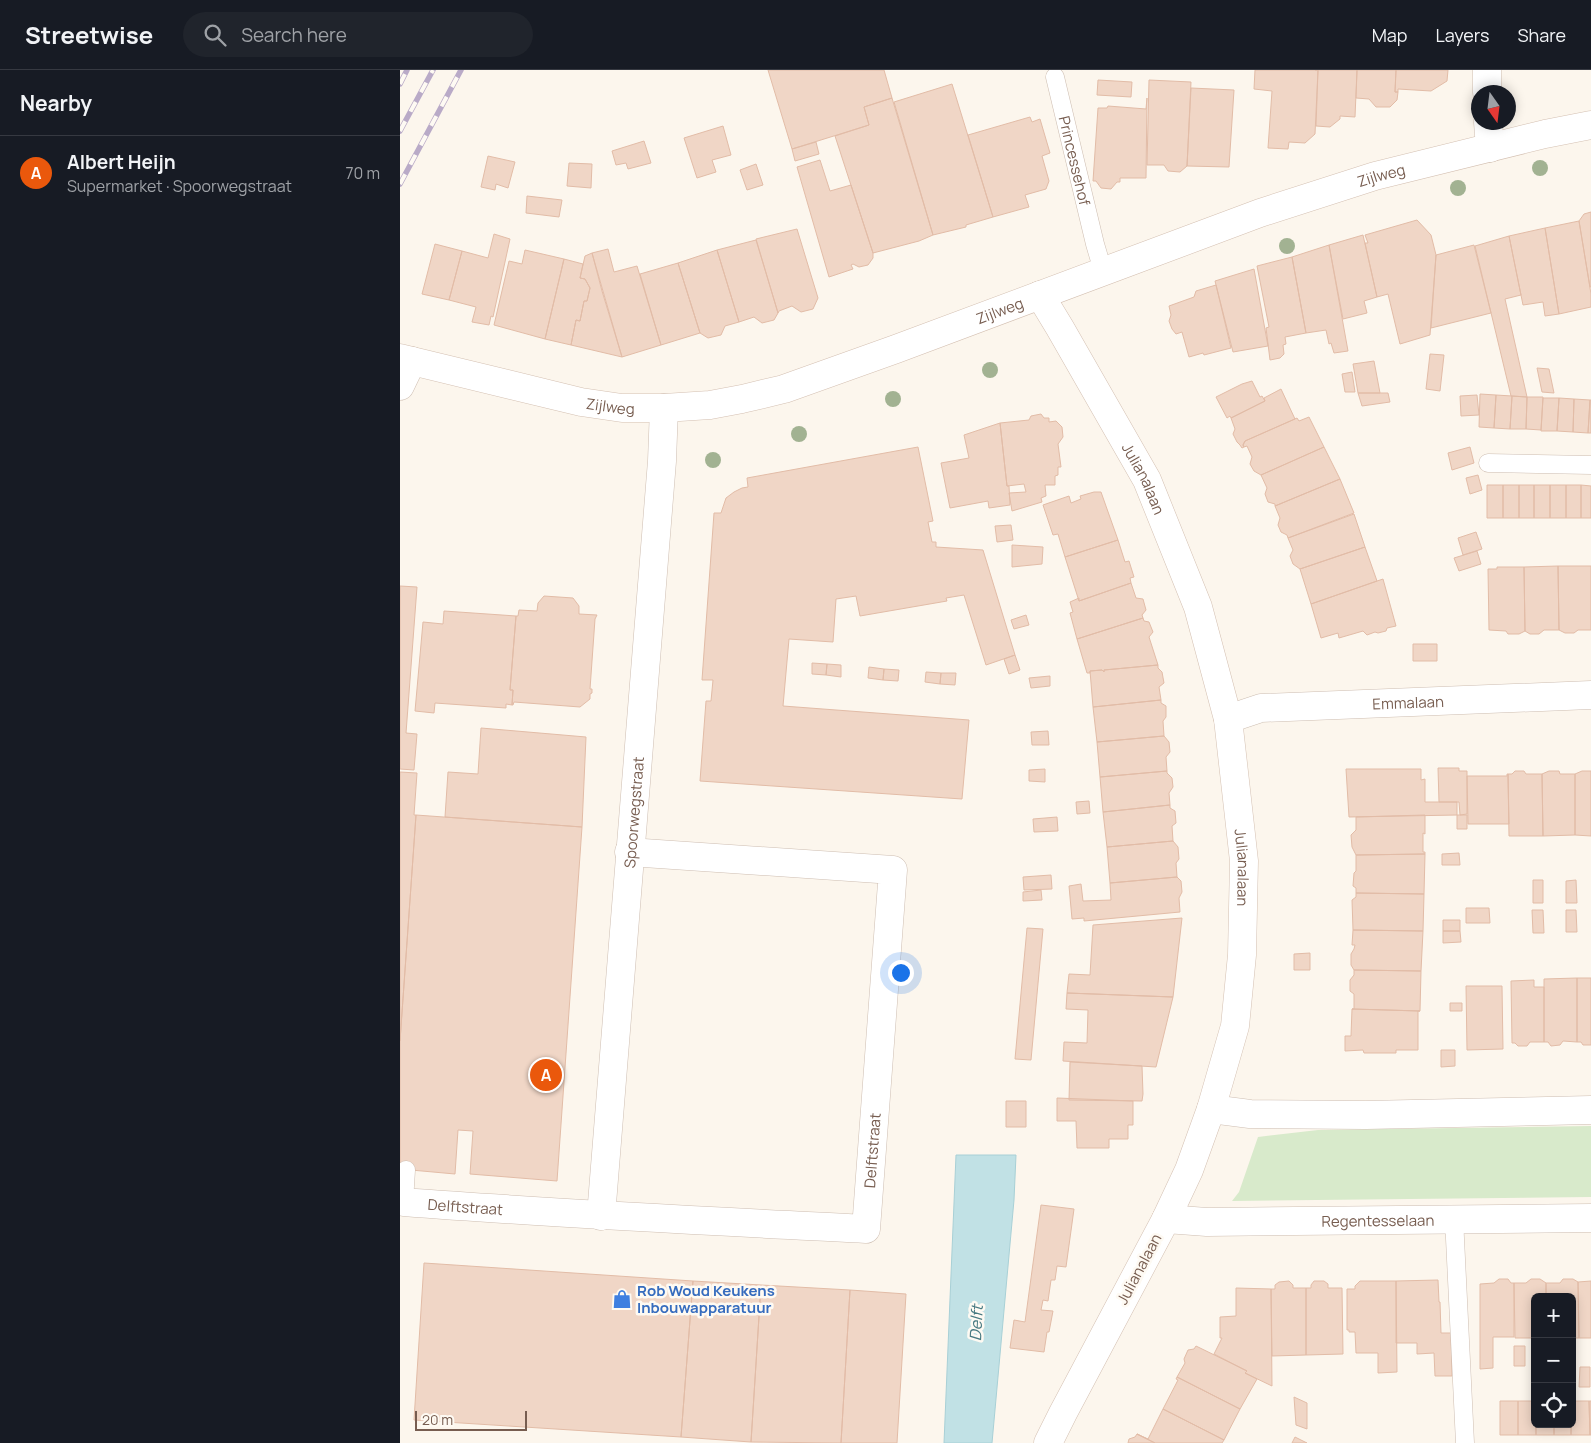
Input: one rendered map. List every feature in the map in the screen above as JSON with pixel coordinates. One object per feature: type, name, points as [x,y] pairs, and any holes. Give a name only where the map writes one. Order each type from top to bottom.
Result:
[{"type":"street","points":[[1487,70],[1487,85]]},
{"type":"street","name":"Zijlweg","points":[[406,359],[581,402],[622,408],[710,405],[742,399],[784,389],[1260,213],[1375,176],[1489,135],[1545,134],[1591,125]]},
{"type":"street","name":"Julianalaan","points":[[1040,295],[1147,480],[1198,607],[1228,719],[1244,861],[1242,955],[1234,1026],[1211,1109],[1189,1170],[1166,1219],[1062,1413],[1048,1443]]},
{"type":"street","points":[[400,386],[406,359]]},
{"type":"street","name":"Spoorwegstraat","points":[[601,1216],[661,471],[664,408]]},
{"type":"street","name":"Emmalaan","points":[[1228,719],[1261,708],[1591,695]]},
{"type":"street","name":"Delftstraat","points":[[402,1201],[601,1216],[866,1229],[894,870],[629,852]]},
{"type":"street","points":[[1211,1109],[1250,1114],[1591,1110]]},
{"type":"street","name":"Regentesselaan","points":[[1166,1219],[1207,1222],[1591,1218]]},
{"type":"lane","name":"Princessehof","points":[[1055,77],[1103,271]]},
{"type":"lane","points":[[1488,463],[1591,465]]},
{"type":"lane","points":[[402,1201],[406,1170]]},
{"type":"lane","points":[[1454,1218],[1465,1443]]},
{"type":"green space","points":[[1591,1126],[1591,1197],[1232,1201],[1239,1192],[1258,1137],[1318,1130]]},
{"type":"water","name":"Delft","points":[[956,1155],[1016,1155],[1014,1200],[992,1443],[944,1443]]},
{"type":"building","points":[[768,70],[884,70],[892,98],[864,107],[869,125],[792,149]]},
{"type":"building","points":[[1255,70],[1318,70],[1315,134],[1305,143],[1289,142],[1288,149],[1268,148],[1272,91],[1254,89]]},
{"type":"building","points":[[1318,70],[1357,70],[1355,117],[1340,116],[1340,119],[1330,127],[1316,126]]},
{"type":"building","points":[[1357,70],[1396,70],[1395,92],[1398,92],[1397,100],[1390,107],[1376,107],[1369,99],[1356,98]]},
{"type":"building","points":[[1396,70],[1448,70],[1447,81],[1431,91],[1398,89],[1398,92],[1395,92]]},
{"type":"building","points":[[1098,80],[1132,82],[1131,97],[1097,95]]},
{"type":"building","points":[[1149,80],[1191,82],[1187,166],[1180,172],[1168,171],[1164,165],[1147,165]]},
{"type":"building","points":[[952,84],[993,217],[966,225],[966,227],[933,235],[894,102]]},
{"type":"building","points":[[1191,88],[1234,90],[1229,167],[1187,166]]},
{"type":"building","points":[[892,98],[933,235],[919,241],[873,253],[835,136],[869,125],[864,107]]},
{"type":"building","points":[[1147,98],[1146,178],[1120,178],[1120,182],[1117,182],[1111,189],[1101,188],[1096,181],[1093,181],[1098,108],[1107,108],[1108,106],[1146,109]]},
{"type":"building","points":[[1030,117],[1032,122],[1040,119],[1050,153],[1042,156],[1049,181],[1046,189],[1025,195],[1029,207],[993,217],[968,135]]},
{"type":"building","points":[[723,126],[731,155],[712,160],[716,172],[697,178],[684,138]]},
{"type":"building","points":[[644,141],[651,163],[628,169],[626,163],[616,165],[612,151]]},
{"type":"building","points":[[816,142],[819,154],[795,161],[792,149]]},
{"type":"building","points":[[488,156],[515,162],[508,188],[496,184],[495,190],[481,187]]},
{"type":"building","points":[[820,160],[830,191],[851,185],[873,253],[873,258],[868,265],[859,267],[853,264],[851,265],[853,269],[829,277],[797,167]]},
{"type":"building","points":[[569,163],[592,164],[591,188],[567,186]]},
{"type":"building","points":[[756,164],[763,185],[747,190],[740,170]]},
{"type":"building","points":[[527,196],[562,200],[559,217],[526,213]]},
{"type":"building","points":[[1591,212],[1590,287],[1579,221],[1584,214]]},
{"type":"building","points":[[1417,220],[1431,235],[1436,255],[1430,335],[1400,344],[1388,294],[1377,297],[1365,243],[1368,243],[1365,235]]},
{"type":"building","points":[[1579,221],[1591,294],[1591,307],[1559,314],[1545,228]]},
{"type":"building","points":[[1545,228],[1559,314],[1545,316],[1543,302],[1523,305],[1509,236]]},
{"type":"building","points":[[797,229],[818,298],[813,309],[801,312],[792,306],[778,313],[756,239]]},
{"type":"building","points":[[494,234],[510,239],[493,317],[491,316],[489,325],[472,322],[476,307],[449,300],[462,251],[488,258]]},
{"type":"building","points":[[1363,235],[1377,297],[1364,301],[1367,313],[1343,319],[1329,245]]},
{"type":"building","points":[[1509,236],[1521,295],[1505,299],[1527,397],[1511,396],[1475,246]]},
{"type":"building","points":[[756,240],[778,313],[774,320],[762,323],[754,317],[739,322],[717,250]]},
{"type":"building","points":[[435,244],[462,251],[449,300],[422,294]]},
{"type":"building","points":[[1329,245],[1348,351],[1334,353],[1331,343],[1329,344],[1326,330],[1306,333],[1292,257]]},
{"type":"building","points":[[1474,245],[1491,313],[1431,328],[1436,255]]},
{"type":"building","points":[[608,249],[614,272],[637,266],[661,345],[622,357],[592,253]]},
{"type":"building","points":[[525,250],[564,259],[545,339],[494,325],[509,261],[522,264]]},
{"type":"building","points":[[717,250],[739,322],[725,326],[721,335],[708,338],[700,333],[678,263]]},
{"type":"building","points":[[592,253],[622,357],[571,345],[576,320],[580,321],[584,301],[587,301],[590,288],[585,279],[580,278],[585,256]]},
{"type":"building","points":[[1292,257],[1306,333],[1285,337],[1286,344],[1283,345],[1284,354],[1280,358],[1270,360],[1266,328],[1269,327],[1257,266]]},
{"type":"building","points":[[564,259],[583,264],[580,278],[585,279],[590,288],[587,301],[584,301],[580,321],[576,320],[571,345],[545,339]]},
{"type":"building","points":[[678,263],[700,333],[661,345],[640,274]]},
{"type":"building","points":[[1254,269],[1268,346],[1233,352],[1215,281]]},
{"type":"building","points":[[1216,285],[1231,348],[1189,357],[1182,332],[1176,334],[1172,329],[1169,321],[1171,315],[1169,306],[1194,297],[1196,291]]},
{"type":"building","points":[[1430,354],[1444,355],[1440,391],[1426,389]]},
{"type":"building","points":[[1374,361],[1380,393],[1358,393],[1353,364]]},
{"type":"building","points":[[1537,368],[1549,369],[1554,393],[1542,392]]},
{"type":"building","points":[[1352,372],[1355,392],[1345,392],[1342,374]]},
{"type":"building","points":[[1252,381],[1260,397],[1262,396],[1265,401],[1231,418],[1230,416],[1227,418],[1216,397]]},
{"type":"building","points":[[1281,389],[1295,419],[1245,441],[1242,448],[1233,434],[1235,429],[1231,418],[1265,401],[1264,398]]},
{"type":"building","points":[[1358,393],[1388,393],[1390,402],[1362,406]]},
{"type":"building","points":[[1480,394],[1496,395],[1494,428],[1479,427]]},
{"type":"building","points":[[1477,395],[1479,415],[1461,416],[1460,396]]},
{"type":"building","points":[[1496,395],[1512,396],[1510,429],[1494,428]]},
{"type":"building","points":[[1512,396],[1527,397],[1526,429],[1510,429]]},
{"type":"building","points":[[1527,397],[1543,397],[1541,430],[1526,429]]},
{"type":"building","points":[[1543,398],[1559,398],[1557,431],[1541,431]]},
{"type":"building","points":[[1559,398],[1574,399],[1573,432],[1557,431]]},
{"type":"building","points":[[1574,399],[1590,400],[1588,433],[1573,432]]},
{"type":"building","points":[[1590,400],[1591,433],[1588,433]]},
{"type":"building","points":[[1041,414],[1044,418],[1049,418],[1049,422],[1056,421],[1062,427],[1063,437],[1058,444],[1061,467],[1058,467],[1058,475],[1055,476],[1055,485],[1045,485],[1046,496],[1041,498],[1042,502],[1012,511],[1009,493],[1026,492],[1024,484],[1007,486],[1000,423],[1029,420],[1031,416]]},
{"type":"building","points":[[1309,417],[1324,447],[1261,475],[1254,471],[1250,464],[1252,457],[1247,446],[1244,447],[1243,445],[1245,441],[1297,418],[1299,421]]},
{"type":"building","points":[[1000,423],[1010,505],[989,508],[988,501],[950,508],[941,463],[969,458],[964,435]]},
{"type":"building","points":[[918,447],[933,521],[928,522],[932,542],[936,542],[936,547],[983,550],[1015,655],[986,665],[964,595],[946,598],[947,601],[860,616],[856,596],[836,599],[833,642],[789,639],[783,706],[969,720],[962,799],[700,781],[706,701],[711,701],[713,680],[702,680],[714,513],[721,513],[726,498],[742,488],[748,487],[747,478]]},
{"type":"building","points":[[1324,447],[1340,479],[1275,506],[1275,504],[1268,502],[1265,494],[1267,488],[1261,475]]},
{"type":"building","points":[[1470,447],[1474,463],[1452,470],[1448,453]]},
{"type":"building","points":[[1478,475],[1482,490],[1470,494],[1466,478]]},
{"type":"building","points":[[1340,479],[1354,513],[1288,538],[1287,535],[1281,532],[1278,525],[1280,518],[1275,506]]},
{"type":"building","points":[[1487,485],[1503,485],[1503,518],[1487,518]]},
{"type":"building","points":[[1503,485],[1519,485],[1519,518],[1503,518]]},
{"type":"building","points":[[1519,485],[1534,485],[1534,518],[1519,518]]},
{"type":"building","points":[[1534,485],[1550,485],[1550,518],[1534,518]]},
{"type":"building","points":[[1550,485],[1566,485],[1566,518],[1550,518]]},
{"type":"building","points":[[1566,485],[1581,485],[1581,518],[1566,518]]},
{"type":"building","points":[[1581,485],[1591,486],[1591,518],[1581,518]]},
{"type":"building","points":[[1101,492],[1118,540],[1065,557],[1058,534],[1053,535],[1043,505],[1069,496],[1071,503],[1081,499],[1080,496]]},
{"type":"building","points":[[1354,514],[1365,547],[1300,569],[1293,564],[1290,556],[1293,550],[1288,538]]},
{"type":"building","points":[[1011,525],[1013,540],[997,542],[995,526]]},
{"type":"building","points":[[1476,532],[1482,549],[1463,555],[1458,538]]},
{"type":"building","points":[[1118,540],[1125,562],[1129,561],[1134,577],[1130,578],[1131,583],[1079,601],[1065,557]]},
{"type":"building","points":[[1012,545],[1043,547],[1042,564],[1012,567]]},
{"type":"building","points":[[1365,547],[1377,581],[1311,604],[1300,569]]},
{"type":"building","points":[[1477,551],[1481,564],[1459,571],[1454,558]]},
{"type":"building","points":[[1558,566],[1559,630],[1544,630],[1539,634],[1530,634],[1525,631],[1524,567]]},
{"type":"building","points":[[1558,566],[1591,566],[1591,630],[1565,633],[1559,630]]},
{"type":"building","points":[[1497,567],[1524,567],[1525,631],[1519,634],[1489,630],[1488,569],[1497,569]]},
{"type":"building","points":[[1383,579],[1396,626],[1387,628],[1386,631],[1367,635],[1363,631],[1339,638],[1338,633],[1321,638],[1311,604]]},
{"type":"building","points":[[1131,583],[1136,598],[1143,599],[1146,610],[1142,615],[1143,618],[1077,639],[1070,613],[1073,612],[1070,602],[1079,598],[1079,601]]},
{"type":"building","points":[[400,586],[417,587],[406,733],[417,734],[414,770],[400,769]]},
{"type":"building","points":[[544,596],[573,598],[579,606],[579,614],[597,615],[595,619],[590,689],[592,689],[592,693],[590,694],[590,699],[580,707],[514,702],[512,705],[513,690],[510,690],[516,616],[518,616],[519,610],[537,611],[538,603]]},
{"type":"building","points":[[444,611],[516,616],[510,690],[513,690],[512,705],[506,704],[506,708],[435,703],[434,713],[415,711],[423,622],[443,624]]},
{"type":"building","points":[[1026,615],[1029,625],[1014,629],[1011,620]]},
{"type":"building","points":[[1143,618],[1144,621],[1149,622],[1153,632],[1149,637],[1158,665],[1104,670],[1104,672],[1102,670],[1090,671],[1090,673],[1087,673],[1077,639]]},
{"type":"building","points":[[1413,644],[1437,644],[1437,661],[1413,661]]},
{"type":"building","points":[[1015,655],[1020,670],[1009,674],[1004,659]]},
{"type":"building","points":[[812,663],[827,664],[826,675],[812,674]]},
{"type":"building","points":[[827,664],[841,665],[841,677],[826,675]]},
{"type":"building","points":[[1158,665],[1162,672],[1164,683],[1159,687],[1161,700],[1093,707],[1090,671],[1102,670],[1104,672],[1104,670]]},
{"type":"building","points":[[869,667],[884,669],[883,680],[868,678]]},
{"type":"building","points":[[884,669],[899,670],[898,681],[883,680]]},
{"type":"building","points":[[926,672],[941,673],[940,684],[925,682]]},
{"type":"building","points":[[941,673],[956,673],[955,685],[940,684]]},
{"type":"building","points":[[1050,676],[1050,686],[1031,688],[1029,678]]},
{"type":"building","points":[[1161,700],[1161,703],[1166,706],[1166,717],[1163,721],[1164,736],[1097,742],[1093,707]]},
{"type":"building","points":[[481,728],[586,737],[582,827],[445,817],[448,772],[478,774]]},
{"type":"building","points":[[1048,731],[1049,745],[1032,745],[1031,732]]},
{"type":"building","points":[[1164,736],[1169,742],[1170,752],[1166,757],[1167,771],[1100,777],[1097,742]]},
{"type":"building","points":[[1438,768],[1459,768],[1459,771],[1467,771],[1467,814],[1460,815],[1459,802],[1439,802]]},
{"type":"building","points":[[1045,769],[1045,782],[1029,781],[1029,770]]},
{"type":"building","points":[[1346,769],[1421,769],[1421,780],[1425,779],[1425,802],[1457,802],[1457,815],[1349,817]]},
{"type":"building","points":[[1167,771],[1172,778],[1173,787],[1169,793],[1170,805],[1103,812],[1100,777]]},
{"type":"building","points":[[1515,771],[1524,771],[1526,774],[1542,774],[1543,836],[1509,836],[1508,774],[1512,774]]},
{"type":"building","points":[[1549,771],[1559,771],[1560,774],[1575,774],[1575,835],[1543,836],[1542,774]]},
{"type":"building","points":[[1582,771],[1591,771],[1591,836],[1575,835],[1575,774]]},
{"type":"building","points":[[400,772],[417,773],[414,815],[416,815],[400,1041]]},
{"type":"building","points":[[1507,774],[1509,824],[1468,824],[1467,776],[1507,776]]},
{"type":"building","points":[[1089,801],[1090,813],[1077,814],[1076,802]]},
{"type":"building","points":[[1170,805],[1170,808],[1175,811],[1176,823],[1172,826],[1173,841],[1107,847],[1103,812]]},
{"type":"building","points":[[416,815],[582,827],[557,1181],[470,1174],[473,1131],[458,1130],[455,1174],[400,1169],[400,1041]]},
{"type":"building","points":[[1425,815],[1423,852],[1425,854],[1356,855],[1352,847],[1351,835],[1356,830],[1356,817]]},
{"type":"building","points":[[1457,815],[1467,815],[1467,829],[1457,829]]},
{"type":"building","points":[[1057,817],[1058,831],[1034,832],[1033,819]]},
{"type":"building","points":[[1173,841],[1178,847],[1177,877],[1110,883],[1107,847]]},
{"type":"building","points":[[1459,853],[1460,865],[1442,865],[1442,854]]},
{"type":"building","points":[[1425,854],[1424,894],[1356,893],[1356,888],[1353,886],[1354,873],[1356,871],[1356,855]]},
{"type":"building","points":[[1051,875],[1052,889],[1024,890],[1023,877]]},
{"type":"building","points":[[1177,877],[1181,881],[1182,892],[1179,898],[1180,912],[1084,921],[1084,918],[1072,919],[1069,886],[1081,884],[1083,901],[1111,900],[1110,883]]},
{"type":"building","points":[[1533,880],[1543,880],[1543,903],[1533,903]]},
{"type":"building","points":[[1576,880],[1577,903],[1566,903],[1566,881]]},
{"type":"building","points":[[1041,890],[1042,900],[1023,901],[1023,892]]},
{"type":"building","points":[[1356,893],[1424,894],[1423,931],[1353,930],[1352,900],[1356,897]]},
{"type":"building","points":[[1466,908],[1489,908],[1490,923],[1466,923]]},
{"type":"building","points":[[1532,910],[1543,910],[1544,933],[1533,933]]},
{"type":"building","points":[[1566,910],[1576,910],[1577,932],[1566,932]]},
{"type":"building","points":[[1182,918],[1173,997],[1067,993],[1069,974],[1090,975],[1093,925]]},
{"type":"building","points":[[1443,920],[1460,920],[1460,931],[1443,931]]},
{"type":"building","points":[[1027,928],[1043,929],[1031,1060],[1015,1059]]},
{"type":"building","points":[[1353,930],[1423,931],[1421,971],[1354,970],[1351,965],[1351,954],[1355,945],[1352,945]]},
{"type":"building","points":[[1443,931],[1460,931],[1461,942],[1443,943]]},
{"type":"building","points":[[1310,953],[1310,970],[1294,970],[1294,954]]},
{"type":"building","points":[[1354,970],[1421,971],[1420,1011],[1352,1009],[1354,1009],[1354,994],[1350,991],[1350,980],[1354,975]]},
{"type":"building","points":[[1577,978],[1577,1042],[1563,1041],[1560,1045],[1551,1046],[1548,1042],[1544,1042],[1544,979]]},
{"type":"building","points":[[1577,978],[1591,978],[1591,1045],[1583,1045],[1581,1042],[1577,1042]]},
{"type":"building","points":[[1534,980],[1534,987],[1544,987],[1544,1042],[1530,1042],[1527,1046],[1518,1046],[1512,1043],[1511,981]]},
{"type":"building","points":[[1466,986],[1502,986],[1503,1049],[1467,1050]]},
{"type":"building","points":[[1067,993],[1173,997],[1156,1067],[1063,1061],[1064,1042],[1087,1043],[1088,1010],[1066,1009]]},
{"type":"building","points":[[1450,1003],[1462,1003],[1462,1011],[1450,1011]]},
{"type":"building","points":[[1352,1009],[1420,1011],[1418,1011],[1418,1050],[1396,1050],[1396,1053],[1364,1053],[1363,1050],[1345,1051],[1345,1036],[1351,1036]]},
{"type":"building","points":[[1441,1050],[1455,1050],[1455,1066],[1441,1067]]},
{"type":"building","points":[[1070,1062],[1142,1066],[1142,1101],[1069,1100]]},
{"type":"building","points":[[1057,1098],[1133,1101],[1133,1125],[1128,1125],[1128,1139],[1109,1139],[1109,1148],[1077,1148],[1076,1121],[1057,1121]]},
{"type":"building","points":[[1006,1101],[1026,1101],[1026,1127],[1006,1127]]},
{"type":"building","points":[[1041,1205],[1074,1209],[1066,1267],[1057,1266],[1055,1280],[1051,1280],[1048,1301],[1043,1300],[1041,1310],[1053,1311],[1044,1352],[1010,1348],[1014,1320],[1025,1322]]},
{"type":"building","points":[[424,1263],[693,1281],[681,1437],[414,1420]]},
{"type":"building","points":[[1499,1279],[1508,1279],[1511,1283],[1514,1283],[1514,1337],[1493,1337],[1493,1368],[1480,1369],[1480,1284],[1494,1283]]},
{"type":"building","points":[[1531,1279],[1540,1279],[1546,1283],[1546,1293],[1531,1293],[1531,1338],[1515,1338],[1514,1283],[1526,1283]]},
{"type":"building","points":[[1563,1279],[1573,1279],[1578,1282],[1579,1338],[1576,1338],[1576,1293],[1546,1293],[1546,1283],[1560,1283]]},
{"type":"building","points":[[1438,1280],[1441,1333],[1451,1333],[1452,1376],[1435,1376],[1434,1353],[1417,1354],[1417,1343],[1396,1343],[1396,1281]]},
{"type":"building","points":[[693,1281],[761,1285],[751,1442],[681,1437]]},
{"type":"building","points":[[1289,1281],[1293,1288],[1306,1288],[1306,1355],[1272,1356],[1271,1289],[1275,1289],[1275,1285],[1279,1282]]},
{"type":"building","points":[[1314,1281],[1324,1281],[1328,1284],[1328,1288],[1342,1288],[1343,1354],[1306,1355],[1306,1288],[1311,1288]]},
{"type":"building","points":[[1360,1281],[1396,1281],[1397,1372],[1378,1373],[1378,1353],[1356,1353],[1355,1332],[1347,1330],[1347,1289],[1355,1289],[1355,1286]]},
{"type":"building","points":[[1591,1281],[1591,1338],[1579,1338],[1578,1282]]},
{"type":"building","points":[[761,1285],[850,1290],[841,1443],[751,1442]]},
{"type":"building","points":[[1236,1288],[1271,1289],[1272,1386],[1245,1373],[1247,1371],[1214,1354],[1222,1338],[1220,1338],[1220,1317],[1236,1316]]},
{"type":"building","points":[[850,1290],[906,1294],[897,1443],[841,1443]]},
{"type":"building","points":[[1196,1346],[1247,1371],[1245,1373],[1257,1379],[1240,1409],[1177,1377],[1185,1363],[1184,1359],[1188,1350],[1194,1349]]},
{"type":"building","points":[[1514,1346],[1525,1346],[1525,1366],[1514,1366]]},
{"type":"building","points":[[1580,1367],[1590,1367],[1590,1387],[1579,1387]]},
{"type":"building","points":[[1177,1377],[1240,1409],[1224,1440],[1163,1409],[1178,1380],[1176,1379]]},
{"type":"building","points":[[1294,1397],[1307,1403],[1307,1429],[1296,1425]]},
{"type":"building","points":[[1500,1401],[1518,1401],[1518,1435],[1500,1435]]},
{"type":"building","points":[[1518,1401],[1531,1401],[1531,1428],[1536,1428],[1536,1435],[1518,1435]]},
{"type":"building","points":[[1576,1401],[1589,1401],[1590,1435],[1571,1435],[1571,1428],[1576,1428]]},
{"type":"building","points":[[1589,1401],[1591,1401],[1591,1435],[1590,1435]]},
{"type":"building","points":[[1163,1409],[1224,1440],[1222,1443],[1155,1443],[1137,1434],[1148,1439]]},
{"type":"building","points":[[1536,1428],[1554,1428],[1554,1435],[1536,1435]]},
{"type":"building","points":[[1554,1428],[1571,1428],[1571,1435],[1554,1435]]},
{"type":"building","points":[[1137,1434],[1155,1443],[1128,1443],[1129,1439]]},
{"type":"building","points":[[1295,1437],[1307,1443],[1292,1443]]},
{"type":"railway","points":[[400,84],[407,70]]},
{"type":"railway","points":[[400,131],[433,70]]},
{"type":"railway","points":[[400,184],[461,70]]},
{"type":"place","name":"Albert Heijn","points":[[546,1075]]},
{"type":"place","name":"Rob Woud Keukens Inbouwapparatuur","points":[[622,1299]]}]
